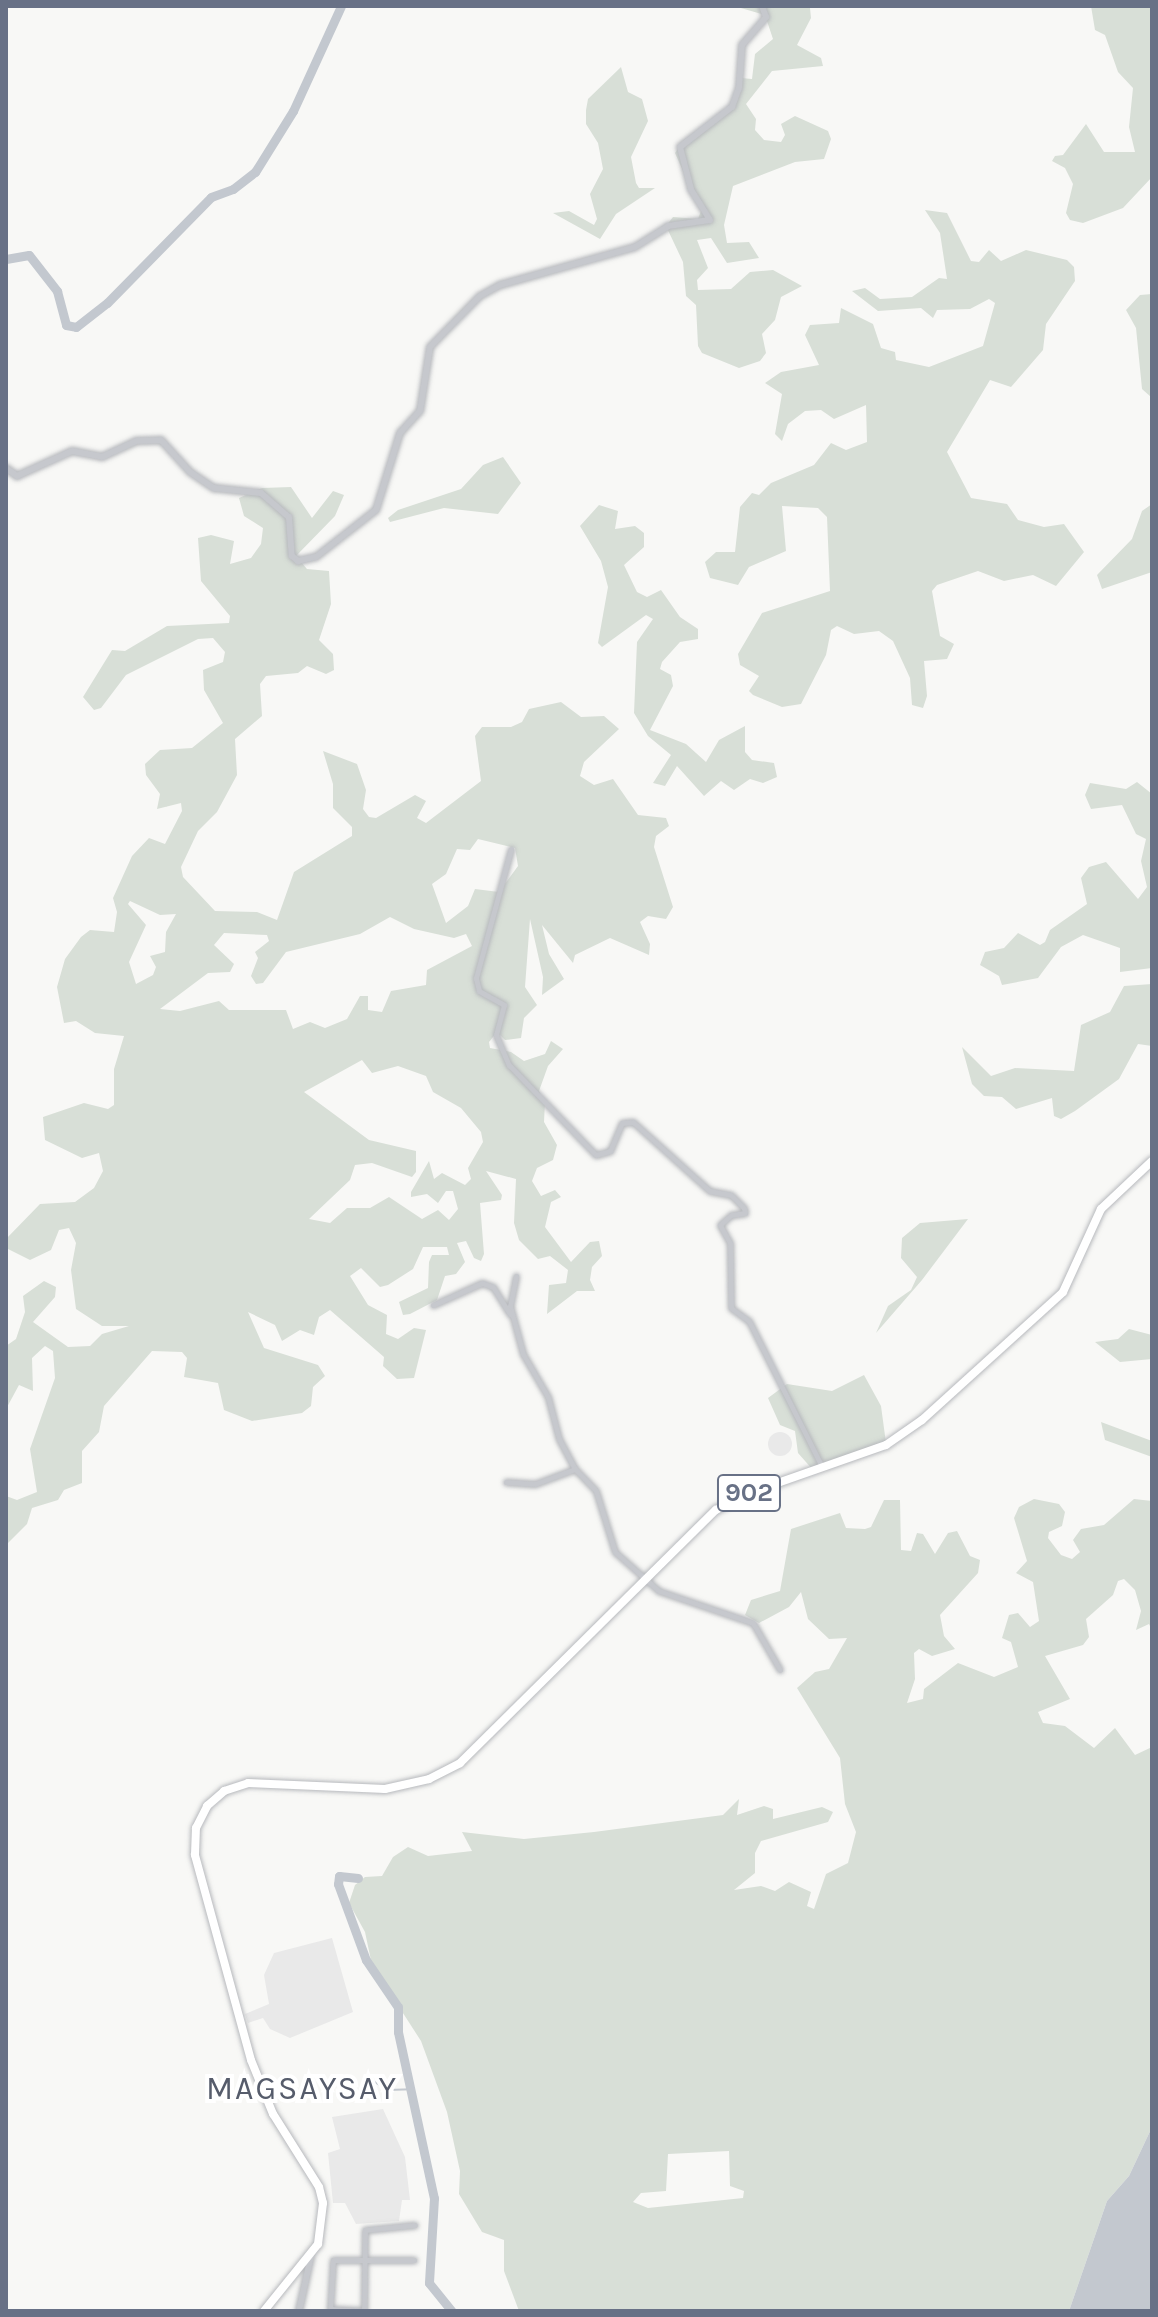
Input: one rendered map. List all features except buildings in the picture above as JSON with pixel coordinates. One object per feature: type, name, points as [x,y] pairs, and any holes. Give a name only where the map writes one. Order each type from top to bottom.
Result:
[{"type":"highway","name":"902","points":[[311,2254],[323,2228],[322,2194],[267,2102],[240,2018],[195,1855],[199,1819],[212,1800],[235,1786],[304,1784],[399,1787],[460,1763],[726,1504],[886,1445],[911,1429],[1050,1305],[1074,1277],[1101,1209],[1152,1161]]},
{"type":"highway","points":[[264,2311],[311,2254]]},
{"type":"street","points":[[6,468],[21,475],[72,451],[102,457],[136,441],[161,440],[190,472],[218,490],[261,493],[289,517],[292,556],[298,561],[316,557],[376,510],[400,433],[420,411],[430,347],[480,296],[500,285],[635,247],[668,226],[708,223],[710,214],[691,189],[680,147],[732,107],[739,88],[742,45],[766,17],[762,6]]},
{"type":"street","points":[[511,849],[476,978],[482,994],[504,1003],[496,1035],[509,1065],[596,1155],[610,1151],[622,1123],[633,1122],[710,1191],[731,1195],[744,1208],[745,1213],[731,1215],[720,1225],[730,1243],[731,1308],[751,1325],[822,1467]]},
{"type":"street","points":[[512,1318],[516,1276]]},
{"type":"street","points":[[433,1305],[473,1285],[486,1283],[512,1318],[525,1361],[548,1397],[558,1437],[575,1469],[596,1491],[615,1552],[621,1560],[668,1595],[751,1621],[780,1670]]},
{"type":"street","points":[[506,1482],[535,1484],[575,1469]]},
{"type":"street","points":[[414,2260],[364,2259],[333,2260],[330,2310],[364,2311],[364,2259],[368,2227],[415,2225]]},
{"type":"street","points":[[299,2311],[311,2254]]},
{"type":"shaded area","points":[[734,6],[810,8],[811,18],[797,45],[821,58],[823,66],[772,71],[746,104],[756,119],[755,130],[764,140],[781,142],[785,135],[781,124],[795,116],[828,131],[831,139],[824,159],[795,162],[733,186],[724,225],[727,243],[749,242],[759,258],[727,263],[711,238],[697,240],[708,268],[697,280],[698,290],[731,289],[750,272],[773,270],[802,286],[781,297],[775,320],[762,334],[766,353],[760,361],[739,368],[702,353],[698,346],[696,305],[686,296],[683,262],[666,226],[673,217],[698,219],[701,211],[675,153],[684,140],[732,104],[741,78],[752,79],[755,54],[773,39],[765,15]]},
{"type":"shaded area","points":[[1091,6],[1152,6],[1152,177],[1123,208],[1083,223],[1070,220],[1066,213],[1073,184],[1065,168],[1052,161],[1055,156],[1063,155],[1086,124],[1104,152],[1135,152],[1129,127],[1133,88],[1118,72],[1105,35],[1095,30]]},
{"type":"shaded area","points":[[621,67],[628,92],[642,99],[648,121],[631,157],[636,183],[639,188],[655,188],[616,214],[600,239],[553,213],[569,211],[594,225],[597,219],[590,194],[603,169],[598,143],[586,124],[586,110],[588,99]]},
{"type":"shaded area","points":[[925,210],[947,213],[971,261],[979,262],[989,250],[1001,261],[1026,250],[1067,260],[1074,267],[1075,281],[1046,324],[1043,350],[1011,387],[990,380],[947,452],[971,498],[1007,504],[1018,520],[1044,527],[1064,524],[1084,552],[1056,586],[1033,575],[1004,581],[978,571],[937,585],[932,591],[940,636],[954,644],[947,659],[924,661],[927,696],[923,708],[912,705],[910,678],[893,641],[879,631],[854,634],[837,626],[831,630],[826,655],[801,704],[782,707],[749,691],[759,676],[740,665],[738,654],[762,613],[830,591],[827,517],[818,508],[782,506],[786,551],[749,567],[738,585],[710,578],[705,562],[716,552],[735,552],[740,507],[752,493],[759,495],[771,483],[814,465],[831,443],[846,450],[867,442],[866,405],[834,419],[821,410],[805,411],[788,424],[782,441],[775,434],[782,394],[765,383],[781,372],[819,365],[805,335],[810,325],[839,323],[841,308],[873,324],[881,348],[895,352],[896,360],[929,367],[983,346],[995,303],[989,299],[970,309],[937,310],[933,318],[921,308],[878,311],[852,291],[865,288],[880,299],[912,297],[939,278],[947,279],[940,233]]},
{"type":"shaded area","points":[[1152,294],[1151,397],[1142,389],[1136,328],[1126,310],[1140,295]]},
{"type":"shaded area","points":[[503,457],[521,483],[498,514],[444,508],[390,522],[388,518],[398,510],[461,489],[483,465]]},
{"type":"shaded area","points":[[291,487],[312,518],[333,491],[344,495],[335,516],[296,556],[307,569],[329,571],[331,604],[319,640],[333,654],[334,670],[326,674],[307,666],[298,673],[266,676],[260,684],[262,716],[235,739],[237,775],[217,812],[198,831],[181,867],[183,877],[215,911],[257,912],[277,920],[294,872],[352,836],[352,827],[333,808],[333,784],[323,751],[357,764],[366,790],[363,809],[369,817],[376,818],[415,795],[426,801],[417,818],[426,823],[481,781],[475,736],[482,727],[511,727],[522,722],[529,709],[561,702],[581,717],[604,716],[619,729],[584,762],[580,776],[594,785],[613,779],[638,815],[666,818],[669,826],[656,836],[654,847],[673,907],[666,919],[648,916],[640,922],[650,944],[649,955],[610,938],[575,955],[573,963],[542,925],[549,954],[564,979],[542,995],[543,977],[530,919],[525,987],[537,1005],[524,1018],[521,1038],[505,1040],[497,1032],[489,1042],[490,1048],[511,1052],[524,1061],[545,1054],[551,1041],[563,1049],[548,1066],[539,1091],[545,1102],[544,1122],[557,1145],[553,1160],[537,1168],[532,1181],[541,1196],[555,1190],[561,1197],[551,1202],[545,1227],[571,1262],[590,1242],[599,1241],[602,1256],[592,1267],[590,1280],[595,1291],[577,1291],[547,1314],[549,1285],[566,1283],[568,1270],[550,1256],[538,1259],[519,1240],[514,1223],[516,1179],[486,1171],[502,1195],[501,1200],[480,1203],[484,1254],[481,1261],[474,1258],[466,1241],[457,1243],[465,1262],[456,1274],[445,1276],[437,1300],[403,1315],[399,1302],[428,1288],[432,1255],[449,1255],[447,1247],[423,1247],[413,1269],[388,1285],[380,1287],[361,1268],[350,1276],[368,1305],[387,1315],[386,1334],[398,1339],[414,1328],[426,1330],[414,1378],[397,1379],[383,1366],[384,1357],[330,1310],[319,1317],[314,1335],[300,1330],[282,1341],[275,1325],[248,1312],[264,1348],[318,1365],[325,1376],[313,1387],[311,1406],[302,1413],[252,1421],[224,1410],[218,1383],[184,1377],[187,1358],[182,1352],[152,1351],[104,1406],[99,1432],[82,1451],[82,1483],[64,1490],[58,1500],[32,1508],[27,1524],[8,1543],[6,1568],[6,1496],[17,1500],[37,1492],[30,1449],[55,1378],[53,1351],[45,1346],[32,1358],[33,1391],[19,1385],[6,1409],[6,1346],[16,1339],[25,1312],[23,1296],[44,1281],[56,1287],[55,1297],[33,1322],[68,1347],[90,1346],[102,1334],[129,1326],[102,1326],[76,1309],[71,1270],[76,1243],[69,1228],[59,1230],[51,1250],[30,1260],[6,1248],[6,1239],[40,1204],[75,1202],[94,1188],[103,1171],[99,1153],[82,1158],[45,1140],[43,1117],[84,1103],[108,1109],[114,1105],[114,1069],[124,1036],[95,1033],[76,1021],[64,1023],[57,987],[65,959],[81,937],[90,930],[114,932],[117,912],[113,898],[132,856],[149,838],[165,844],[182,811],[181,803],[157,809],[160,794],[146,775],[145,764],[160,750],[192,748],[223,723],[204,690],[203,670],[223,662],[225,652],[213,638],[198,639],[126,675],[101,708],[94,710],[83,697],[112,650],[125,651],[167,626],[229,623],[230,616],[201,581],[198,538],[211,535],[234,541],[230,564],[251,558],[261,544],[263,528],[244,516],[239,498],[262,488]],"holes":[[[478,839],[515,848],[518,866],[499,892],[475,889],[468,906],[446,923],[432,884],[446,874],[457,849],[470,850]],[[130,901],[160,915],[176,914],[166,932],[165,952],[150,956],[156,967],[153,975],[136,984],[129,962],[146,925],[128,904]],[[390,917],[414,929],[454,938],[466,934],[472,946],[427,970],[426,985],[391,991],[382,1012],[368,1010],[368,996],[360,996],[347,1019],[325,1028],[310,1022],[293,1029],[286,1010],[229,1010],[219,1001],[180,1011],[160,1009],[208,973],[230,972],[234,964],[214,945],[224,933],[267,935],[269,941],[255,952],[258,958],[251,976],[256,984],[263,983],[286,952],[360,934]],[[362,1060],[372,1073],[398,1066],[426,1076],[433,1092],[461,1108],[481,1132],[483,1142],[468,1168],[471,1179],[465,1185],[442,1173],[434,1179],[429,1161],[411,1192],[411,1197],[427,1194],[438,1203],[446,1191],[453,1191],[458,1209],[449,1220],[438,1210],[422,1219],[389,1197],[370,1208],[347,1208],[330,1223],[309,1219],[350,1180],[355,1165],[372,1163],[412,1177],[416,1172],[416,1151],[369,1140],[304,1092]]]},
{"type":"shaded area","points":[[1152,504],[1152,572],[1102,589],[1097,575],[1132,539],[1142,511]]},
{"type":"shaded area","points":[[599,505],[618,511],[615,529],[635,526],[644,533],[644,547],[624,565],[637,592],[647,597],[661,590],[680,617],[698,629],[698,639],[680,642],[662,662],[660,669],[671,675],[673,686],[650,730],[686,744],[706,762],[719,740],[745,726],[745,752],[752,760],[774,763],[777,777],[763,783],[750,779],[734,790],[721,781],[704,796],[677,766],[665,786],[653,783],[671,755],[648,736],[634,713],[637,642],[653,619],[646,615],[602,647],[598,643],[608,587],[601,561],[580,526]]},
{"type":"shaded area","points":[[1137,782],[1152,794],[1152,968],[1120,972],[1120,948],[1083,935],[1061,947],[1038,978],[1002,985],[999,976],[980,965],[985,952],[1004,948],[1018,933],[1040,945],[1045,942],[1050,930],[1087,904],[1081,878],[1089,867],[1106,862],[1138,899],[1147,887],[1141,861],[1146,839],[1136,834],[1122,805],[1091,809],[1085,795],[1090,783],[1126,789]]},
{"type":"shaded area","points":[[1152,984],[1152,1046],[1138,1044],[1119,1079],[1061,1119],[1054,1116],[1052,1098],[1016,1109],[1002,1097],[984,1096],[972,1084],[962,1047],[991,1076],[1015,1068],[1074,1071],[1081,1025],[1110,1012],[1124,986]]},
{"type":"shaded area","points":[[968,1219],[922,1280],[876,1333],[888,1306],[911,1290],[917,1277],[901,1258],[902,1238],[920,1223]]},
{"type":"shaded area","points":[[1129,1329],[1152,1335],[1152,1359],[1120,1362],[1095,1342],[1118,1339]]},
{"type":"shaded area","points":[[864,1375],[881,1406],[886,1443],[813,1470],[798,1453],[795,1431],[780,1425],[768,1398],[787,1384],[832,1391]]},
{"type":"shaded area","points":[[1101,1422],[1152,1441],[1152,1457],[1105,1440]]},
{"type":"shaded area","points":[[780,1432],[788,1436],[792,1444],[788,1452],[780,1456],[772,1452],[768,1444],[772,1436]]},
{"type":"shaded area","points":[[1034,1499],[1059,1504],[1065,1512],[1062,1526],[1049,1532],[1048,1538],[1061,1555],[1072,1559],[1080,1552],[1073,1540],[1081,1529],[1104,1525],[1134,1499],[1152,1501],[1152,1630],[1149,1624],[1136,1630],[1141,1611],[1135,1590],[1124,1579],[1118,1581],[1113,1595],[1086,1619],[1089,1637],[1083,1645],[1045,1656],[1070,1699],[1038,1712],[1043,1723],[1065,1726],[1094,1748],[1115,1728],[1135,1755],[1152,1747],[1152,2127],[1129,2176],[1107,2201],[1069,2311],[519,2311],[504,2271],[504,2240],[482,2232],[459,2194],[460,2171],[447,2112],[421,2041],[372,1965],[365,1932],[349,1903],[355,1885],[365,1877],[382,1876],[393,1857],[408,1847],[428,1856],[472,1851],[462,1832],[524,1839],[594,1832],[723,1815],[739,1799],[737,1815],[764,1806],[773,1809],[773,1819],[822,1807],[833,1812],[828,1822],[761,1841],[755,1853],[755,1873],[734,1890],[761,1886],[775,1891],[789,1882],[811,1892],[807,1906],[814,1909],[826,1874],[848,1863],[856,1832],[845,1804],[840,1758],[797,1688],[815,1672],[829,1669],[847,1638],[829,1639],[808,1619],[801,1592],[789,1607],[759,1623],[745,1615],[751,1600],[780,1591],[791,1529],[840,1513],[846,1528],[865,1529],[871,1527],[884,1500],[900,1500],[901,1550],[911,1551],[917,1533],[923,1534],[935,1554],[948,1533],[957,1531],[970,1556],[980,1560],[978,1573],[940,1615],[944,1636],[955,1649],[932,1656],[919,1649],[914,1653],[915,1679],[907,1703],[923,1699],[924,1689],[958,1663],[994,1677],[1018,1667],[1011,1642],[1002,1638],[1009,1615],[1018,1613],[1030,1627],[1039,1621],[1033,1582],[1016,1573],[1027,1561],[1014,1518],[1019,1507]],"holes":[[[729,2151],[730,2186],[744,2191],[743,2198],[648,2208],[633,2202],[641,2193],[666,2191],[668,2154]]]},
{"type":"shaded area","points":[[332,1938],[353,2012],[290,2038],[270,2029],[263,2018],[248,2023],[245,2014],[269,2004],[264,1975],[274,1953]]},
{"type":"shaded area","points":[[383,2109],[405,2157],[410,2200],[402,2200],[399,2221],[356,2224],[345,2203],[333,2203],[328,2153],[340,2149],[332,2117]]},
{"type":"shaded area","points":[[1152,2127],[1152,2311],[1069,2311],[1107,2201],[1129,2176]]},
{"type":"waterway","points":[[6,259],[29,255],[57,291],[66,325],[76,327],[107,303],[211,197],[233,189],[255,172],[293,111],[341,6]]},
{"type":"waterway","points":[[358,1878],[339,1876],[338,1884],[366,1960],[398,2007],[398,2032],[434,2198],[429,2283],[452,2311]]},
{"type":"waterway","points":[[368,2078],[388,2090],[411,2089]]},
{"type":"district","name":"MAGSAYSAY","points":[[302,2089]]}]
